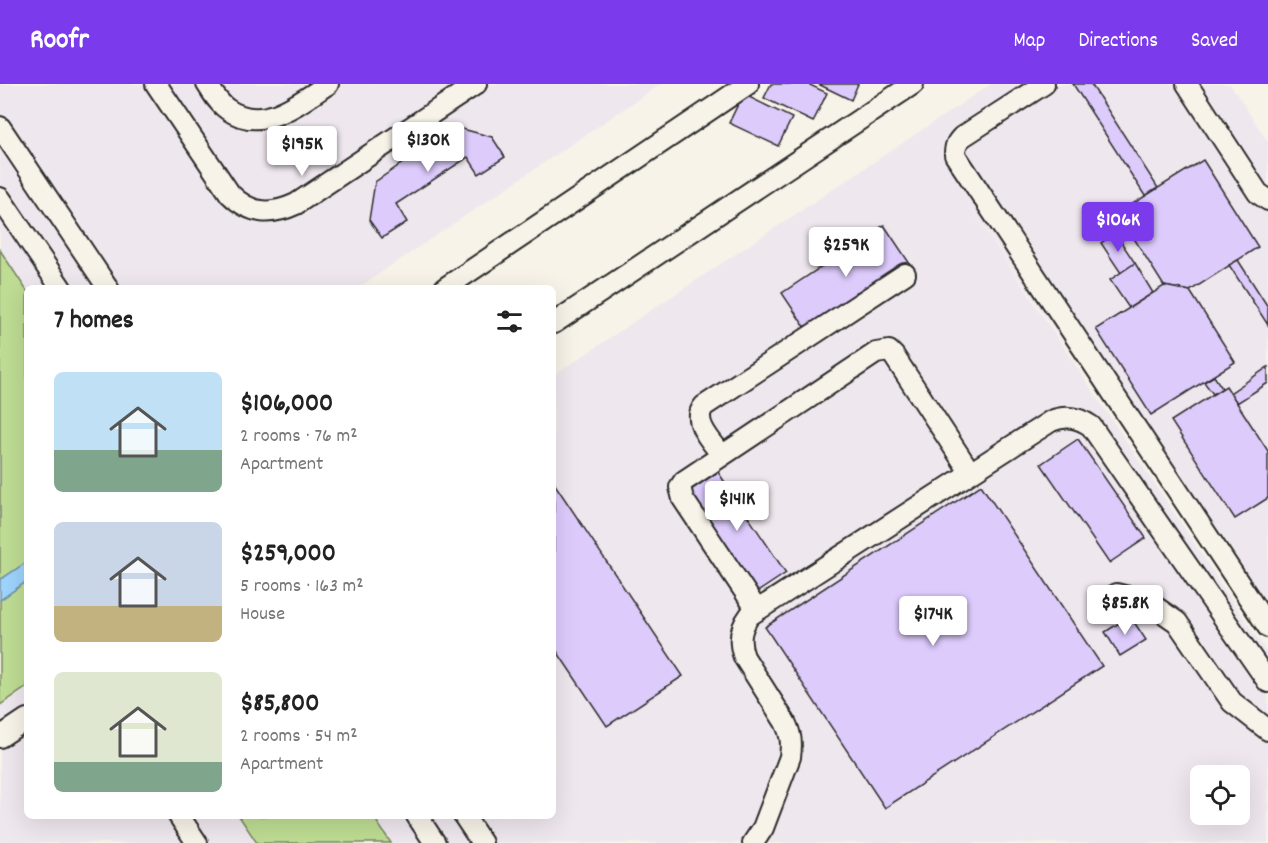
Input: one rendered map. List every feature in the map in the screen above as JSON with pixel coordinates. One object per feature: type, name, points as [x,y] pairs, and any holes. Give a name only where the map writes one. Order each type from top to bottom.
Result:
[{"type":"street","points":[[156,84],[230,194],[251,210],[267,211],[283,210],[296,204],[476,84]]},
{"type":"street","points":[[207,84],[227,110],[241,116],[257,118],[274,117],[289,110],[328,84]]},
{"type":"street","points":[[449,285],[748,84]]},
{"type":"street","points":[[556,322],[913,84]]},
{"type":"street","points":[[1044,84],[962,137],[957,141],[955,155],[1268,627]]},
{"type":"street","points":[[1187,84],[1258,193],[1268,201]]},
{"type":"street","points":[[0,127],[106,285]]},
{"type":"street","points":[[0,198],[59,285]]},
{"type":"street","points":[[722,455],[699,419],[700,411],[705,406],[905,274]]},
{"type":"street","points":[[757,610],[680,494],[680,487],[684,481],[722,455],[876,353],[889,351],[894,356],[970,472]]},
{"type":"street","points":[[753,843],[763,828],[790,757],[792,745],[791,733],[785,722],[744,657],[740,645],[744,622],[757,610],[970,472],[1060,417],[1072,417],[1091,426],[1268,682]]},
{"type":"street","points":[[1116,594],[1148,603],[1177,622],[1232,702],[1268,730]]},
{"type":"street","points":[[0,737],[24,721]]},
{"type":"street","points":[[181,819],[197,843]]},
{"type":"street","points":[[419,819],[435,843]]},
{"type":"street","points":[[466,819],[482,843]]},
{"type":"shaded area","points":[[0,84],[661,84],[362,285],[24,285],[24,819],[556,819],[556,374],[991,84],[1230,84],[1268,142],[1268,642],[961,193],[1268,654],[1268,843],[0,843]]},
{"type":"green space","points":[[0,250],[24,286],[24,564],[0,580]]},
{"type":"green space","points":[[24,583],[24,689],[0,705],[0,600]]},
{"type":"green space","points":[[241,819],[375,819],[391,843],[257,843]]},
{"type":"water","points":[[24,564],[24,583],[0,600],[0,580]]},
{"type":"building","points":[[771,84],[808,84],[827,93],[813,122],[764,98]]},
{"type":"building","points":[[818,84],[858,84],[851,100]]},
{"type":"building","points":[[1073,84],[1091,84],[1158,188],[1145,196]]},
{"type":"building","points":[[743,94],[792,118],[778,146],[729,123]]},
{"type":"building","points":[[455,127],[492,137],[505,157],[479,174],[468,157],[396,204],[407,222],[382,238],[369,220],[375,182]]},
{"type":"building","points":[[1203,160],[1258,247],[1190,291],[1164,286],[1118,213]]},
{"type":"building","points":[[884,225],[910,264],[808,332],[782,293]]},
{"type":"building","points":[[1115,233],[1135,263],[1121,273],[1101,243]]},
{"type":"building","points":[[1238,260],[1268,307],[1268,325],[1229,265]]},
{"type":"building","points":[[1135,263],[1153,293],[1129,308],[1110,280]]},
{"type":"building","points":[[1164,286],[1190,291],[1235,362],[1151,415],[1096,329]]},
{"type":"building","points":[[1268,367],[1268,383],[1237,403],[1230,393]]},
{"type":"building","points":[[1214,376],[1222,388],[1213,394],[1204,382]]},
{"type":"building","points":[[1226,386],[1268,451],[1268,498],[1235,519],[1171,421]]},
{"type":"building","points":[[1078,439],[1146,538],[1109,563],[1041,464]]},
{"type":"building","points":[[718,472],[786,573],[756,593],[688,492]]},
{"type":"building","points":[[981,485],[1102,666],[885,808],[765,627]]},
{"type":"building","points":[[556,486],[683,676],[607,726],[556,650]]},
{"type":"building","points":[[1130,616],[1146,640],[1120,656],[1105,632]]}]
